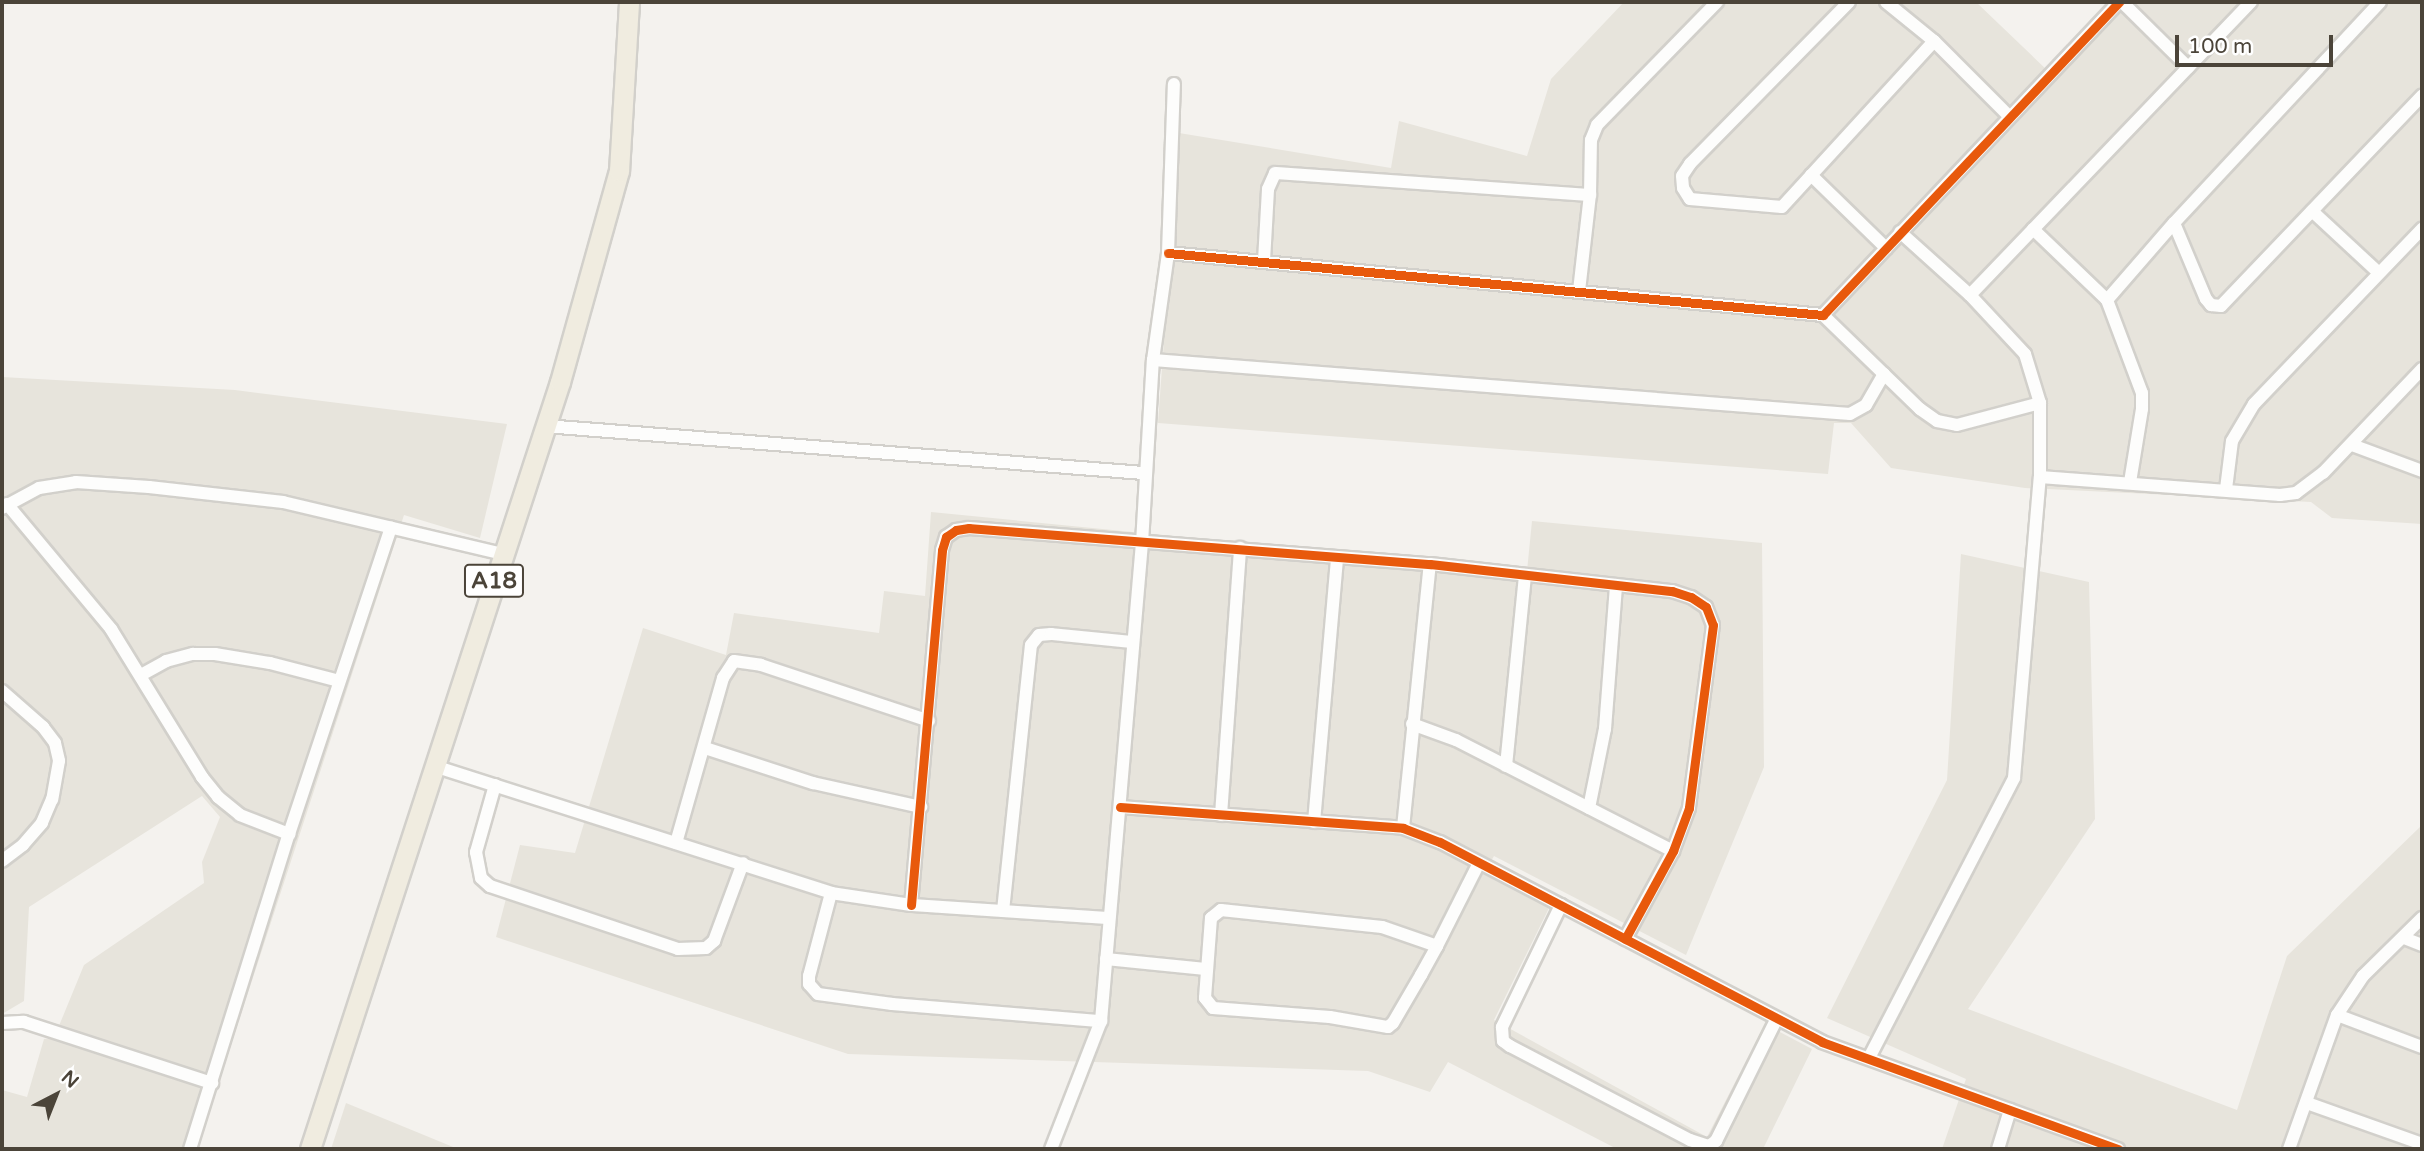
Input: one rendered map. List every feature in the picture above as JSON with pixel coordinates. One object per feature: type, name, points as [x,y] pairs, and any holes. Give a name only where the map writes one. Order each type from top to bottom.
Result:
[{"type":"highway","name":"A18","points":[[310,1149],[545,426],[618,171],[629,2]]},
{"type":"street","points":[[1579,290],[1590,194],[1591,140],[1597,125],[1717,2]]},
{"type":"street","points":[[1849,2],[1690,164],[1682,176],[1683,188],[1690,199],[1782,207],[1934,41]]},
{"type":"street","points":[[1886,2],[1934,41],[2010,117]]},
{"type":"street","points":[[1823,315],[2120,2],[2188,67]]},
{"type":"street","points":[[1970,295],[2251,2]]},
{"type":"street","points":[[2107,300],[2174,223],[2380,2]]},
{"type":"street","points":[[1051,1149],[1101,1021],[1131,642],[1142,543],[1144,473],[1153,360],[1168,253],[1174,84]]},
{"type":"street","points":[[2174,223],[2206,299],[2218,307],[2422,96]]},
{"type":"street","points":[[1264,261],[1268,189],[1275,173],[1590,194]]},
{"type":"street","points":[[1811,175],[1886,248]]},
{"type":"street","points":[[2312,211],[2379,273]]},
{"type":"street","points":[[2033,229],[2107,300],[2141,393],[2142,409],[2130,482]]},
{"type":"street","points":[[2226,489],[2231,441],[2254,404],[2422,229]]},
{"type":"street","points":[[1869,1058],[2014,778],[2040,477],[2040,403],[2025,354],[1970,295],[1900,232]]},
{"type":"street","points":[[1168,253],[1823,315],[1920,409],[1937,421],[1957,425],[2040,403]]},
{"type":"street","points":[[1153,360],[1850,414],[1866,405],[1884,374]]},
{"type":"street","points":[[2040,477],[2280,495],[2296,492],[2309,486],[2352,445],[2422,369]]},
{"type":"street","points":[[545,426],[1144,473]]},
{"type":"street","points":[[2352,445],[2422,471]]},
{"type":"street","points":[[289,834],[240,815],[218,797],[202,777],[111,629],[4,506],[39,488],[76,482],[282,502],[503,554]]},
{"type":"street","points":[[190,1149],[289,834],[391,528]]},
{"type":"street","points":[[911,905],[942,550],[946,537],[956,530],[968,528],[1430,564],[1616,587],[1672,591],[1690,597],[1706,607],[1713,625],[1689,808],[1673,851],[1625,939]]},
{"type":"street","points":[[1220,815],[1240,548]]},
{"type":"street","points":[[1314,822],[1337,558]]},
{"type":"street","points":[[1404,828],[1412,724],[1430,564]]},
{"type":"street","points":[[1506,766],[1525,575]]},
{"type":"street","points":[[1589,808],[1605,729],[1616,587]]},
{"type":"street","points":[[1003,911],[1031,645],[1039,635],[1051,634],[1131,642]]},
{"type":"street","points":[[141,675],[166,661],[193,654],[215,654],[270,663],[339,681]]},
{"type":"street","points":[[676,843],[723,677],[734,661],[761,664],[929,721]]},
{"type":"street","points":[[2,691],[43,727],[55,743],[59,761],[52,799],[42,823],[23,845],[2,861]]},
{"type":"street","points":[[1412,724],[1456,740],[1673,851]]},
{"type":"street","points":[[705,748],[813,783],[921,807]]},
{"type":"street","points":[[435,766],[831,893],[911,905],[1109,918]]},
{"type":"street","points":[[495,785],[476,852],[477,869],[481,878],[490,886],[678,949],[706,948],[713,941],[743,863]]},
{"type":"street","points":[[1120,807],[1404,828],[1440,842],[1822,1042],[2118,1149]]},
{"type":"street","points":[[1437,946],[1382,927],[1221,910],[1211,918],[1205,998],[1213,1007],[1330,1017],[1382,1028],[1393,1023],[1437,946],[1479,863]]},
{"type":"street","points":[[831,893],[809,976],[809,984],[818,994],[892,1004],[1101,1021]]},
{"type":"street","points":[[1561,905],[1502,1027],[1503,1041],[1690,1140],[1709,1146],[1716,1141],[1777,1018]]},
{"type":"street","points":[[2289,1149],[2337,1014],[2363,976],[2422,918]]},
{"type":"street","points":[[2404,938],[2422,945]]},
{"type":"street","points":[[1105,959],[1206,969]]},
{"type":"street","points":[[2337,1014],[2422,1047]]},
{"type":"street","points":[[2,1023],[24,1022],[212,1083]]},
{"type":"street","points":[[2307,1102],[2422,1144]]},
{"type":"street","points":[[1998,1149],[2010,1110]]},
{"type":"shaded area","points":[[1624,2],[1976,2],[2049,72],[2120,2],[2422,2],[2422,524],[2332,518],[2311,502],[2025,488],[1891,468],[1851,423],[1834,423],[1828,474],[1158,423],[1179,133],[1391,168],[1399,121],[1527,156],[1551,79]]},
{"type":"shaded area","points":[[2,377],[235,390],[507,424],[480,538],[404,515],[197,1149],[2,1149],[2,1090],[27,1097],[44,1039],[54,1038],[84,965],[204,883],[202,862],[220,817],[202,796],[29,907],[24,1001],[2,1014]]},
{"type":"shaded area","points":[[931,512],[1527,571],[1532,521],[1762,543],[1764,767],[1686,955],[1494,856],[1484,873],[1549,908],[1494,1020],[1707,1137],[1765,1024],[1812,1049],[1763,1149],[1617,1149],[1448,1062],[1430,1092],[1368,1071],[848,1054],[496,937],[520,845],[575,853],[643,628],[726,655],[734,613],[879,633],[884,591],[925,596]]},
{"type":"shaded area","points":[[1961,554],[2089,582],[2095,819],[1968,1009],[2237,1110],[2287,956],[2422,825],[2422,1149],[1942,1149],[1966,1079],[1827,1018],[1947,780]]},
{"type":"shaded area","points":[[346,1103],[458,1149],[331,1149]]},
{"type":"cycle path","points":[[1168,253],[1823,315],[2119,2]]},
{"type":"cycle path","points":[[911,905],[942,550],[946,537],[956,530],[969,528],[1430,564],[1672,591],[1691,597],[1706,607],[1713,625],[1689,808],[1673,851],[1625,939]]},
{"type":"cycle path","points":[[1120,807],[1403,828],[1440,842],[1822,1042],[2118,1149]]}]
